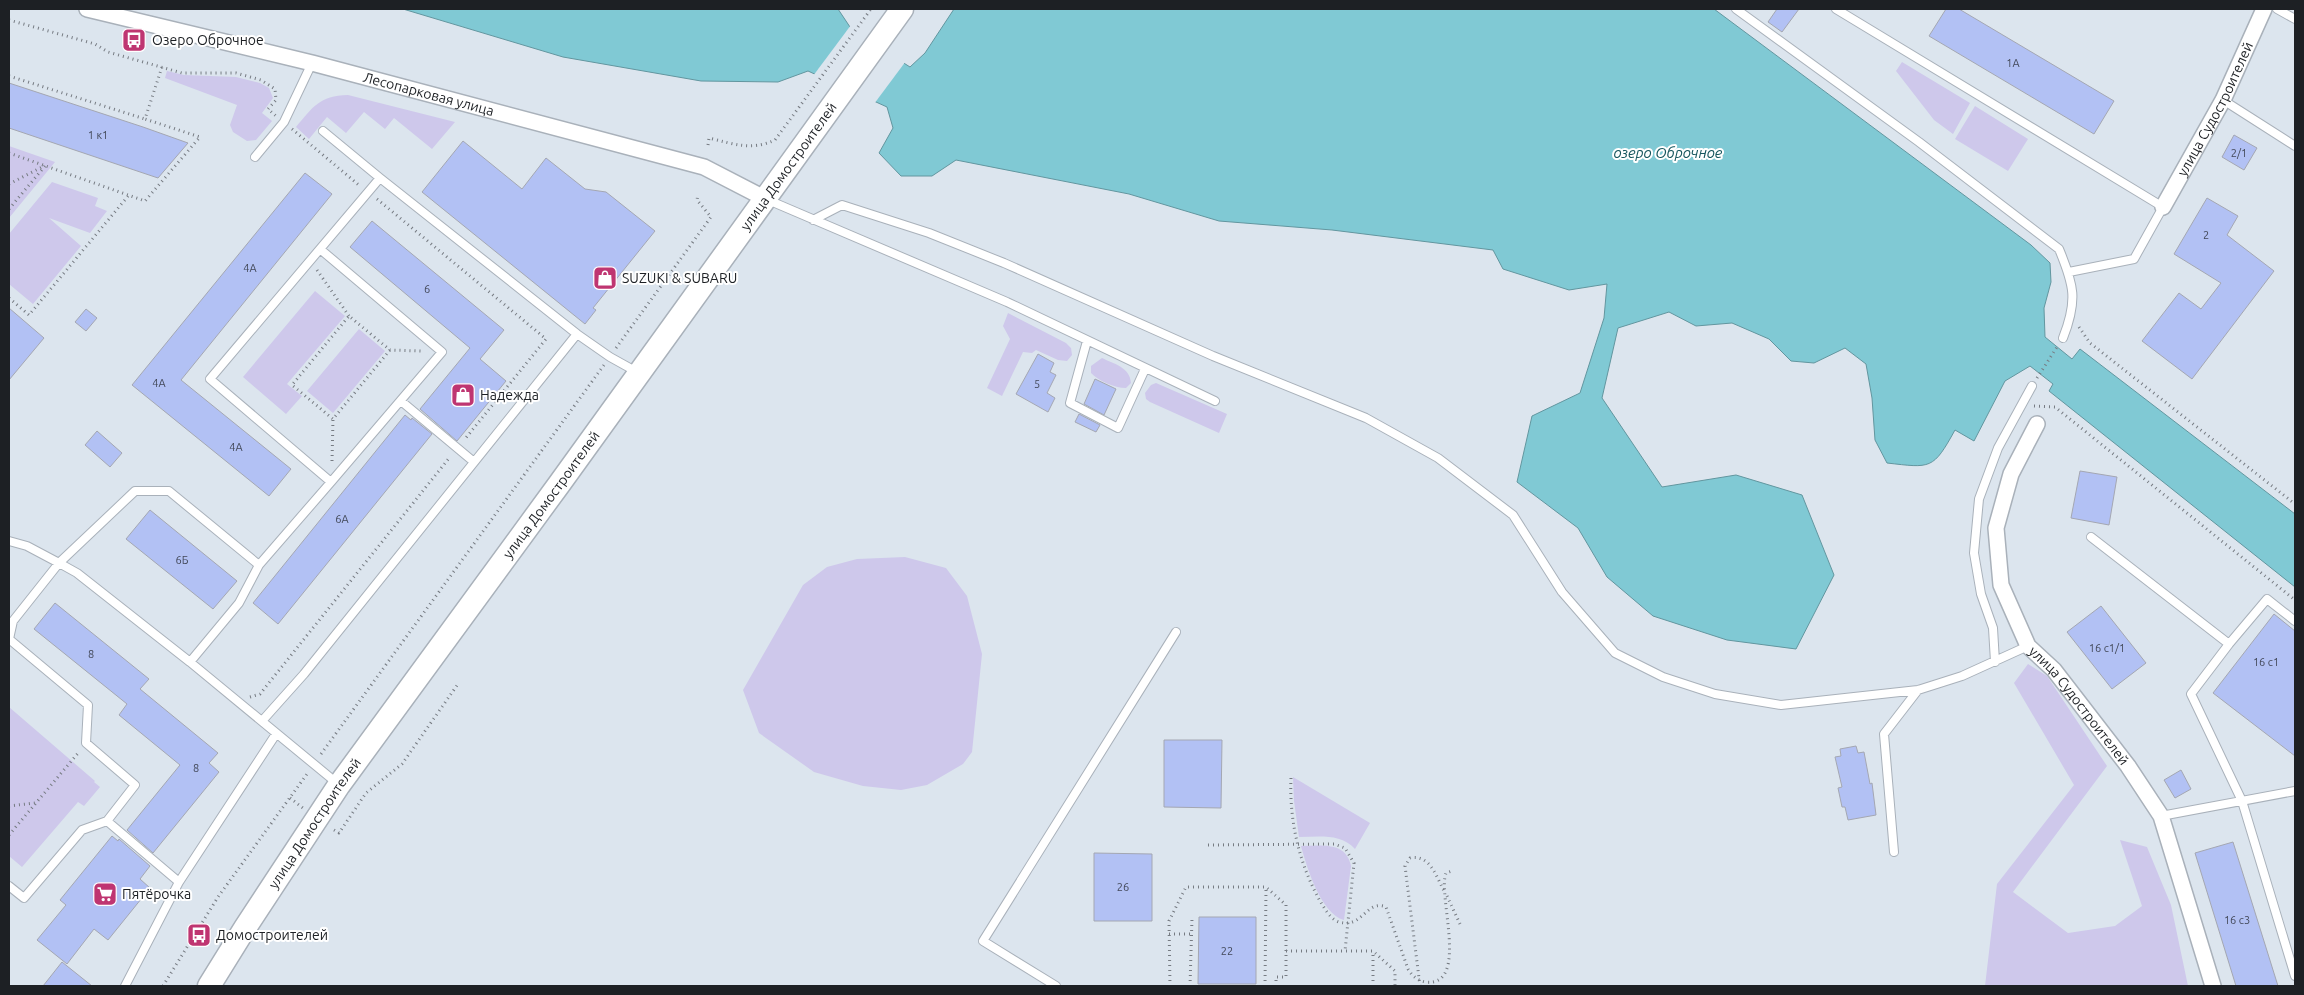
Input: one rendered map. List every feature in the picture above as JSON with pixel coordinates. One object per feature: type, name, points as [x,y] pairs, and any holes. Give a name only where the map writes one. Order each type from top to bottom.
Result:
[{"type":"main road","name":"улица Домостроителей","points":[[209,986],[339,785],[902,10]]},
{"type":"street","name":"Лесопарковая улица","points":[[87,9],[312,63],[704,167],[764,198]]},
{"type":"street","name":"улица Судостроителей","points":[[2163,207],[2223,100],[2264,9]]},
{"type":"street","name":"улица Судостроителей","points":[[2036,424],[2011,474],[1996,528],[2001,585],[2028,646],[2054,670],[2128,766],[2161,816],[2213,986]]},
{"type":"lane","points":[[1736,9],[1919,142],[2058,249],[2068,272],[2074,299],[2072,316],[2061,341]]},
{"type":"lane","points":[[1836,9],[2163,207],[2134,259],[2068,272]]},
{"type":"lane","points":[[2277,9],[2295,19]]},
{"type":"lane","points":[[255,157],[284,122],[312,63]]},
{"type":"lane","points":[[2223,100],[2295,146]]},
{"type":"lane","points":[[323,131],[577,334],[639,374]]},
{"type":"lane","points":[[331,482],[210,380],[380,178]]},
{"type":"lane","points":[[764,198],[1007,302],[1215,401]]},
{"type":"lane","points":[[813,220],[842,205],[929,232],[1004,263],[1213,356],[1366,418],[1438,458],[1513,515],[1562,592],[1616,653],[1664,677],[1715,694],[1781,705],[1918,690],[1995,662],[2028,646]]},
{"type":"lane","points":[[190,662],[239,603],[259,566],[442,352],[320,249]]},
{"type":"lane","points":[[262,721],[310,666],[577,334]]},
{"type":"lane","points":[[1087,341],[1070,403],[1118,428],[1145,369]]},
{"type":"lane","points":[[1995,662],[1993,628],[1981,594],[1974,552],[1979,499],[1998,448],[2034,382]]},
{"type":"lane","points":[[401,401],[474,462]]},
{"type":"lane","points":[[9,886],[24,898],[82,830],[107,821],[135,785],[86,743],[88,705],[9,639],[13,621],[60,563],[135,491],[169,491],[259,566]]},
{"type":"lane","points":[[2091,537],[2229,644]]},
{"type":"lane","points":[[9,541],[27,546],[76,573],[190,662],[339,785]]},
{"type":"lane","points":[[2295,621],[2267,599],[2229,644],[2191,694],[2242,800],[2295,976]]},
{"type":"lane","points":[[1056,986],[983,941],[1176,632]]},
{"type":"lane","points":[[1894,852],[1884,734],[1918,690]]},
{"type":"lane","points":[[125,986],[179,882],[276,734]]},
{"type":"lane","points":[[2161,816],[2295,791]]},
{"type":"lane","points":[[107,821],[179,882]]},
{"type":"path","points":[[708,145],[709,138],[746,146],[762,146],[775,140],[871,9]]},
{"type":"path","points":[[9,20],[95,44],[108,52],[182,72],[236,73],[261,80],[275,89],[276,100],[268,110],[546,339],[260,694],[238,701]]},
{"type":"path","points":[[145,119],[162,67]]},
{"type":"path","points":[[9,76],[200,137],[145,201],[9,153]]},
{"type":"path","points":[[9,184],[45,166]]},
{"type":"path","points":[[9,209],[45,166]]},
{"type":"path","points":[[321,754],[711,217],[697,200],[698,194]]},
{"type":"path","points":[[9,298],[29,315],[130,195]]},
{"type":"path","points":[[308,263],[322,274],[349,316],[390,350],[442,352]]},
{"type":"path","points":[[333,419],[292,385],[349,316]]},
{"type":"path","points":[[2072,316],[2090,343],[2295,504]]},
{"type":"path","points":[[2034,382],[2061,341]]},
{"type":"path","points":[[331,482],[333,419],[390,350]]},
{"type":"path","points":[[2032,406],[2054,407],[2295,600]]},
{"type":"path","points":[[334,830],[339,833],[366,793],[402,764],[458,684]]},
{"type":"path","points":[[9,835],[86,743]]},
{"type":"path","points":[[163,986],[218,897],[307,774]]},
{"type":"path","points":[[1291,778],[1293,821],[1302,863],[1328,914],[1337,922],[1358,921],[1371,907],[1380,905],[1386,907],[1408,969],[1413,977],[1419,980],[1434,982],[1443,977],[1450,963],[1446,894],[1443,880],[1446,873],[1452,871]]},
{"type":"path","points":[[290,798],[306,810]]},
{"type":"path","points":[[9,806],[35,803]]},
{"type":"path","points":[[1208,844],[1334,844],[1345,848],[1354,863],[1345,951]]},
{"type":"path","points":[[1420,986],[1405,866],[1410,858],[1418,856],[1426,859],[1460,924]]},
{"type":"path","points":[[1170,986],[1169,921],[1186,886],[1266,887],[1286,905],[1286,977],[1276,977],[1276,986]]},
{"type":"path","points":[[1265,986],[1266,887]]},
{"type":"path","points":[[1190,986],[1192,918]]},
{"type":"path","points":[[1169,934],[1192,934]]},
{"type":"path","points":[[1286,951],[1373,951],[1395,972],[1395,986]]},
{"type":"path","points":[[1373,951],[1373,986]]},
{"type":"shaded area","points":[[1902,62],[1970,103],[1953,134],[1934,120],[1896,71]]},
{"type":"shaded area","points":[[167,71],[184,75],[236,77],[260,83],[269,88],[273,98],[262,113],[272,121],[256,140],[247,141],[233,132],[230,125],[237,105],[165,78]]},
{"type":"shaded area","points":[[348,95],[455,122],[432,149],[394,118],[385,129],[364,112],[346,133],[327,117],[309,139],[296,127],[312,108],[323,100]]},
{"type":"shaded area","points":[[1975,106],[2028,139],[2008,171],[1955,139]]},
{"type":"shaded area","points":[[9,146],[55,162],[9,218]]},
{"type":"shaded area","points":[[52,182],[98,198],[95,206],[107,211],[90,233],[49,218],[81,246],[33,304],[9,284],[9,234]]},
{"type":"shaded area","points":[[315,291],[345,316],[287,384],[302,396],[286,414],[243,377]]},
{"type":"shaded area","points":[[1008,313],[1066,343],[1071,348],[1072,355],[1067,361],[1058,360],[1036,350],[1032,353],[1023,352],[1002,396],[987,388],[1010,339],[1003,326]]},
{"type":"shaded area","points":[[359,329],[385,351],[333,413],[307,391]]},
{"type":"shaded area","points":[[1102,358],[1121,367],[1128,373],[1131,383],[1126,388],[1107,384],[1091,373],[1091,366]]},
{"type":"shaded area","points":[[1156,383],[1227,414],[1219,433],[1146,399],[1145,393],[1151,385]]},
{"type":"shaded area","points":[[905,557],[946,568],[967,596],[982,654],[972,752],[963,764],[927,785],[901,790],[863,786],[814,772],[759,733],[743,690],[803,585],[827,567],[857,559]]},
{"type":"shaded area","points":[[2028,664],[2047,676],[2107,766],[2013,892],[2068,933],[2115,926],[2142,906],[2120,840],[2147,847],[2171,905],[2188,986],[1985,986],[1997,884],[2074,785],[2014,683]]},
{"type":"shaded area","points":[[9,707],[100,787],[84,806],[78,802],[22,867],[9,856]]},
{"type":"shaded area","points":[[1293,777],[1370,823],[1355,849],[1343,840],[1336,838],[1299,837]]},
{"type":"shaded area","points":[[1301,846],[1332,847],[1344,852],[1348,858],[1351,866],[1344,920],[1328,909],[1322,900],[1311,878]]},
{"type":"water","name":"озеро Оброчное","points":[[403,9],[838,9],[852,30],[910,67],[925,53],[954,9],[1714,9],[2031,245],[2050,263],[2051,282],[2044,308],[2045,337],[2072,359],[2080,349],[2295,514],[2295,587],[2049,391],[2053,384],[2030,366],[2005,381],[1974,441],[1955,430],[1941,453],[1929,463],[1913,466],[1887,463],[1875,440],[1872,398],[1866,364],[1845,348],[1814,363],[1791,361],[1769,339],[1732,323],[1696,326],[1669,312],[1618,328],[1602,398],[1662,487],[1736,475],[1802,495],[1834,575],[1796,649],[1727,640],[1653,616],[1607,577],[1578,528],[1517,482],[1532,416],[1580,393],[1604,318],[1607,284],[1569,290],[1503,269],[1493,250],[1332,230],[1219,221],[1129,194],[956,160],[932,176],[901,176],[879,153],[893,128],[887,107],[808,71],[778,82],[701,81],[563,57]]},
{"type":"pier","points":[[851,25],[906,61],[874,104],[813,76]]},
{"type":"building","points":[[1777,9],[1799,9],[1782,32],[1768,22]]},
{"type":"building","points":[[1946,9],[1959,9],[2114,101],[2094,134],[1929,36]]},
{"type":"building","points":[[9,83],[188,143],[158,178],[9,128]]},
{"type":"building","points":[[2234,135],[2257,148],[2244,170],[2222,157]]},
{"type":"building","points":[[463,141],[522,189],[546,158],[585,189],[606,192],[655,231],[593,308],[596,310],[585,324],[422,192]]},
{"type":"building","points":[[305,173],[332,194],[181,380],[291,469],[269,496],[132,385]]},
{"type":"building","points":[[2207,198],[2238,216],[2227,235],[2274,271],[2192,379],[2142,341],[2179,293],[2201,309],[2221,283],[2174,254]]},
{"type":"building","points":[[372,221],[504,330],[480,359],[506,381],[457,441],[420,409],[470,348],[350,247]]},
{"type":"building","points":[[9,308],[44,338],[9,380]]},
{"type":"building","points":[[86,309],[97,318],[86,331],[75,322]]},
{"type":"building","points":[[1038,354],[1054,363],[1050,372],[1056,375],[1047,393],[1055,398],[1048,412],[1016,394]]},
{"type":"building","points":[[1095,379],[1116,389],[1104,415],[1084,404]]},
{"type":"building","points":[[1079,414],[1100,425],[1096,432],[1075,422]]},
{"type":"building","points":[[405,415],[411,420],[412,418],[432,434],[278,624],[253,603]]},
{"type":"building","points":[[97,431],[122,453],[110,467],[85,445]]},
{"type":"building","points":[[2080,471],[2117,477],[2109,525],[2071,518]]},
{"type":"building","points":[[150,510],[237,581],[213,609],[126,539]]},
{"type":"building","points":[[55,603],[149,679],[140,689],[218,753],[209,763],[219,772],[153,853],[127,830],[180,765],[119,715],[127,704],[34,629]]},
{"type":"building","points":[[2101,606],[2146,663],[2112,689],[2067,632]]},
{"type":"building","points":[[2274,614],[2295,631],[2295,756],[2213,693]]},
{"type":"building","points":[[1164,740],[1222,740],[1221,808],[1164,807]]},
{"type":"building","points":[[1856,746],[1858,753],[1864,752],[1870,784],[1872,783],[1876,815],[1848,820],[1845,807],[1842,807],[1838,788],[1842,787],[1835,757],[1841,756],[1840,749]]},
{"type":"building","points":[[2181,770],[2191,789],[2175,798],[2164,780]]},
{"type":"building","name":"Пятёрочка","points":[[112,836],[118,841],[119,839],[150,866],[140,879],[150,888],[108,940],[94,929],[67,964],[37,940],[66,905],[60,900]]},
{"type":"building","points":[[2233,842],[2278,986],[2236,986],[2195,853]]},
{"type":"building","points":[[1094,853],[1152,854],[1152,921],[1094,921]]},
{"type":"building","points":[[1199,917],[1256,917],[1256,984],[1198,984]]},
{"type":"building","points":[[62,962],[92,986],[43,986]]},
{"type":"place","name":"Озеро Оброчное","points":[[134,40]]},
{"type":"place","name":"SUZUKI & SUBARU","points":[[605,278]]},
{"type":"place","name":"Надежда","points":[[463,395]]},
{"type":"place","name":"Пятёрочка","points":[[105,894]]},
{"type":"place","name":"Домостроителей","points":[[199,935]]}]
